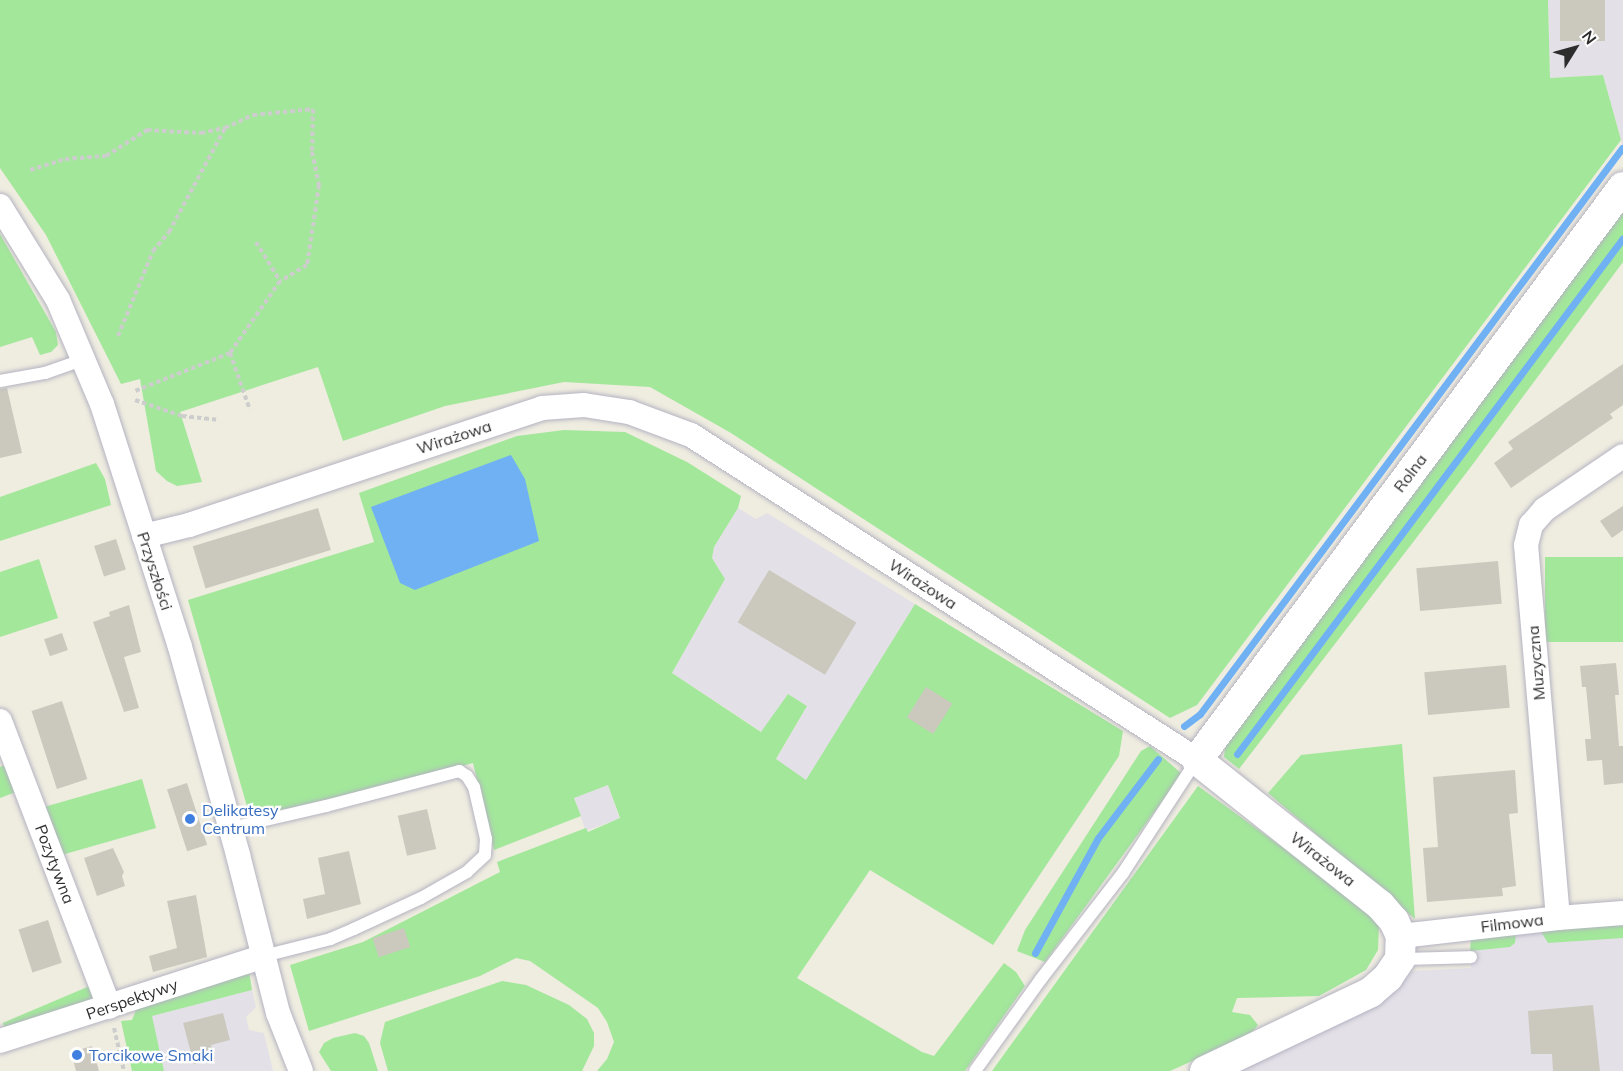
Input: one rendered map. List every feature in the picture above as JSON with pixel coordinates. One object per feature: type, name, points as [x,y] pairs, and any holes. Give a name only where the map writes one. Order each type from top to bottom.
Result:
[{"type":"street","name":"Rolna","points":[[1197,760],[1623,187]]},
{"type":"street","name":"Przyszłości","points":[[0,206],[43,273],[85,359],[102,404],[180,647],[231,828],[278,1013],[302,1071]]},
{"type":"street","name":"Wirażowa","points":[[144,536],[189,525],[542,408],[584,405],[629,412],[691,435],[1197,760],[1380,905],[1394,921],[1400,948]]},
{"type":"street","name":"Muzyczna","points":[[1558,918],[1526,545],[1531,525],[1545,508],[1623,456]]},
{"type":"street","name":"Pozytywna","points":[[0,721],[109,1007]]},
{"type":"street","name":"Filmowa","points":[[1400,948],[1558,918],[1623,914]]},
{"type":"street","points":[[1205,1071],[1371,993],[1388,978],[1400,948]]},
{"type":"street","name":"Perspektywy","points":[[0,1041],[264,956]]},
{"type":"lane","points":[[0,381],[45,373],[85,359]]},
{"type":"lane","points":[[975,1071],[1041,979],[1123,873],[1197,760]]},
{"type":"lane","points":[[231,828],[459,771],[467,776],[474,787],[486,839],[485,855],[467,872],[421,898],[346,933],[264,956]]},
{"type":"lane","points":[[1400,948],[1471,957]]},
{"type":"path","points":[[30,170],[65,159],[106,156],[147,130],[201,133],[225,128],[253,115],[313,109],[312,152],[319,185],[307,265],[280,281],[230,353],[135,391]]},
{"type":"path","points":[[118,336],[153,251],[169,232],[225,128]]},
{"type":"path","points":[[256,242],[280,281]]},
{"type":"path","points":[[230,353],[250,410]]},
{"type":"path","points":[[135,400],[182,416],[218,420]]},
{"type":"path","points":[[109,1007],[124,1071]]},
{"type":"shaded area","points":[[1548,0],[1623,0],[1623,147],[1603,75],[1550,78]]},
{"type":"shaded area","points":[[738,508],[756,519],[767,513],[915,604],[806,781],[776,760],[807,706],[788,694],[762,732],[672,673],[725,579],[712,558],[714,547]]},
{"type":"shaded area","points":[[608,785],[620,819],[586,831],[574,797]]},
{"type":"shaded area","points":[[1556,928],[1623,931],[1623,1071],[1235,1071],[1413,971],[1471,968],[1471,939]]},
{"type":"shaded area","points":[[252,990],[256,1007],[246,1017],[249,1030],[264,1033],[273,1071],[164,1071],[151,1016]]},
{"type":"green space","points":[[0,0],[1548,0],[1550,78],[1603,75],[1621,140],[1197,705],[1170,718],[731,433],[650,387],[564,382],[445,406],[343,441],[318,367],[180,412],[202,482],[177,486],[167,481],[156,471],[140,379],[121,384],[46,235],[0,168]]},
{"type":"green space","points":[[1623,202],[1623,262],[1470,468],[1239,769],[1224,757],[1226,740]]},
{"type":"green space","points":[[0,234],[56,332],[58,345],[51,352],[40,355],[32,337],[0,347]]},
{"type":"green space","points":[[564,430],[625,432],[687,462],[741,496],[738,508],[714,547],[712,558],[725,579],[672,673],[761,732],[788,694],[807,706],[776,759],[806,780],[915,604],[1123,731],[1119,756],[993,945],[870,870],[797,978],[922,1052],[934,1056],[1004,963],[1016,972],[1025,986],[965,1071],[597,1071],[607,1059],[614,1042],[607,1022],[598,1008],[530,961],[516,958],[480,976],[309,1031],[290,965],[363,942],[500,872],[497,862],[586,828],[588,832],[620,818],[608,785],[574,798],[581,816],[494,850],[473,763],[415,779],[250,817],[188,600],[374,542],[359,493],[517,436]]},
{"type":"green space","points":[[96,463],[105,479],[111,505],[0,541],[0,497]]},
{"type":"green space","points":[[1545,557],[1623,557],[1623,642],[1545,642]]},
{"type":"green space","points":[[39,559],[58,618],[0,637],[0,572]]},
{"type":"green space","points":[[1402,744],[1415,919],[1268,793],[1301,755]]},
{"type":"green space","points":[[1150,746],[1182,774],[1045,962],[1017,951],[1025,930],[1141,751]]},
{"type":"green space","points":[[7,764],[16,792],[0,798],[0,767]]},
{"type":"green space","points":[[142,779],[156,828],[59,856],[45,807]]},
{"type":"green space","points":[[1198,786],[1358,902],[1379,925],[1378,950],[1366,970],[1319,996],[1237,998],[1232,1012],[1250,1015],[1258,1025],[1250,1035],[1170,1071],[992,1071]]},
{"type":"green space","points":[[1623,920],[1623,938],[1548,943],[1540,930]]},
{"type":"green space","points":[[1516,933],[1515,943],[1510,947],[1470,951],[1471,939]]},
{"type":"green space","points":[[249,971],[252,990],[152,1016],[164,1071],[132,1071],[121,1021],[132,1020],[138,1005]]},
{"type":"green space","points":[[502,981],[526,985],[569,1005],[587,1019],[594,1033],[594,1046],[582,1071],[388,1071],[380,1043],[385,1022]]},
{"type":"green space","points":[[92,985],[97,997],[8,1035],[3,1023]]},
{"type":"green space","points":[[355,1033],[364,1036],[369,1043],[378,1071],[331,1071],[319,1052],[324,1043],[333,1038]]},
{"type":"water","points":[[511,455],[525,479],[539,541],[415,590],[400,583],[371,507]]},
{"type":"building","points":[[1560,0],[1605,0],[1605,41],[1560,41]]},
{"type":"building","points":[[1623,364],[1623,405],[1610,414],[1613,418],[1511,488],[1494,463],[1513,449],[1508,442]]},
{"type":"building","points":[[7,388],[22,453],[0,458],[0,389]]},
{"type":"building","points":[[1623,506],[1623,530],[1612,538],[1600,521]]},
{"type":"building","points":[[318,508],[331,550],[206,588],[193,546]]},
{"type":"building","points":[[116,539],[126,569],[104,577],[94,546]]},
{"type":"building","points":[[1498,561],[1502,604],[1420,611],[1416,568]]},
{"type":"building","points":[[769,570],[856,623],[825,675],[738,622]]},
{"type":"building","points":[[129,605],[141,652],[124,657],[139,708],[124,712],[93,622],[110,616],[109,612]]},
{"type":"building","points":[[62,633],[68,650],[50,656],[44,639]]},
{"type":"building","points":[[1616,663],[1619,695],[1615,695],[1619,746],[1623,746],[1623,783],[1604,785],[1602,760],[1587,761],[1585,739],[1591,739],[1586,687],[1582,687],[1580,666]]},
{"type":"building","points":[[1506,665],[1510,708],[1428,715],[1424,672]]},
{"type":"building","points":[[926,687],[952,703],[933,734],[907,718]]},
{"type":"building","points":[[62,701],[87,779],[57,789],[32,711]]},
{"type":"building","points":[[1515,770],[1518,813],[1509,814],[1516,886],[1502,888],[1503,896],[1427,902],[1423,848],[1438,847],[1433,777]]},
{"type":"building","points":[[187,783],[207,845],[187,851],[167,789]]},
{"type":"building","points":[[427,809],[436,849],[407,856],[398,816]]},
{"type":"building","points":[[113,848],[124,872],[122,876],[125,886],[97,896],[84,858]]},
{"type":"building","points":[[349,851],[361,904],[307,919],[303,899],[325,894],[318,858]]},
{"type":"building","points":[[196,895],[207,957],[153,972],[149,956],[177,948],[167,901]]},
{"type":"building","points":[[48,920],[62,963],[32,972],[19,930]]},
{"type":"building","points":[[404,928],[410,947],[379,957],[373,938]]},
{"type":"building","points":[[1593,1005],[1600,1071],[1553,1071],[1552,1054],[1531,1054],[1528,1011]]},
{"type":"building","points":[[223,1013],[230,1040],[211,1045],[215,1059],[194,1064],[183,1023]]},
{"type":"building","points":[[92,1046],[99,1071],[76,1071],[71,1052]]},
{"type":"waterway","points":[[1184,726],[1200,714],[1622,148]]},
{"type":"waterway","points":[[1237,754],[1623,238]]},
{"type":"waterway","points":[[1035,953],[1098,838],[1158,759]]},
{"type":"place","name":"Delikatesy Centrum","points":[[190,819]]},
{"type":"place","name":"Torcikowe Smaki","points":[[77,1055]]}]
